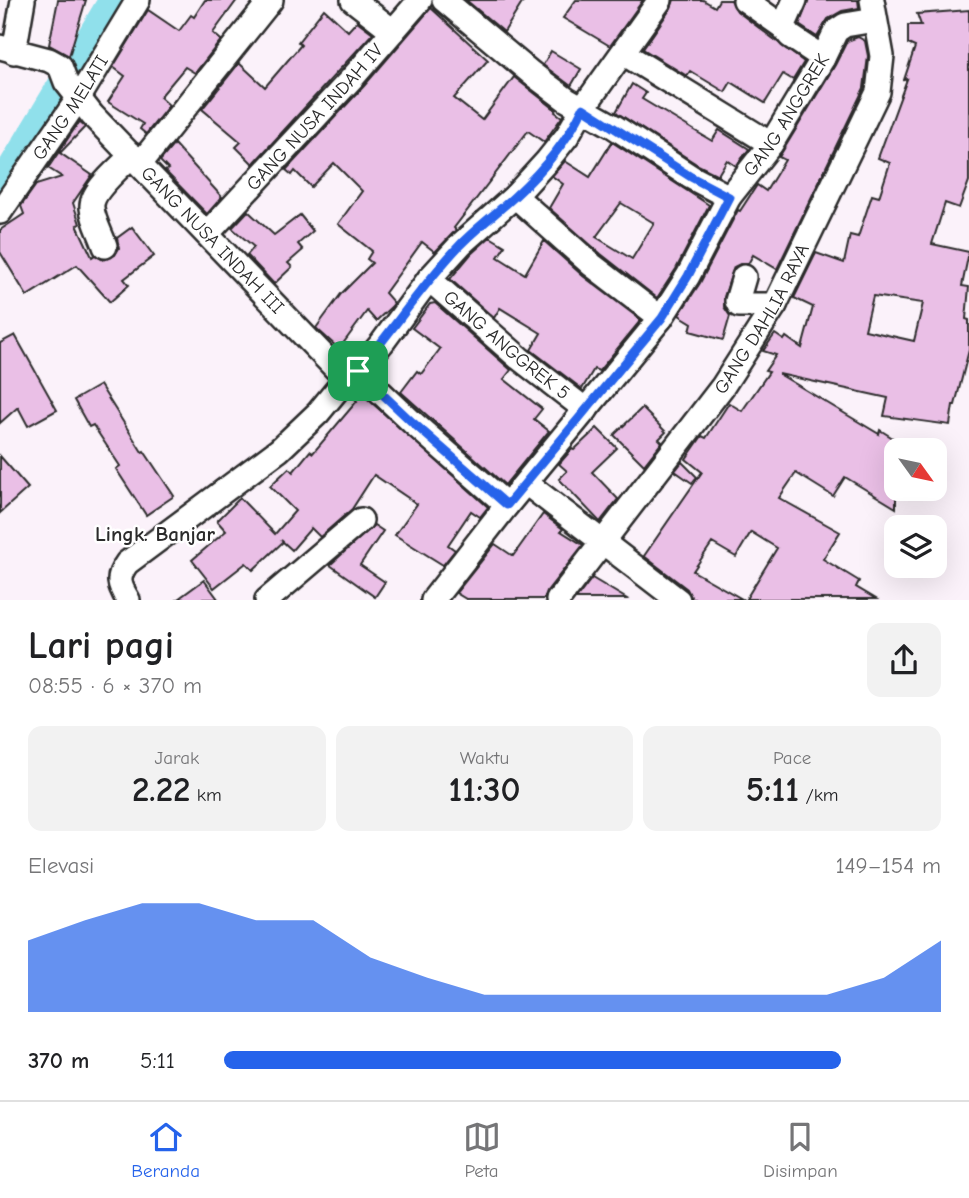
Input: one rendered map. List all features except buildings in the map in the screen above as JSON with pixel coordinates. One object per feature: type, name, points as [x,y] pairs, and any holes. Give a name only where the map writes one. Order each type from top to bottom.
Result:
[{"type":"street","points":[[7,50],[23,0]]},
{"type":"street","name":"GANG MELATI","points":[[0,212],[73,91],[138,0]]},
{"type":"street","points":[[105,246],[92,209],[97,191],[136,160],[271,0]]},
{"type":"street","points":[[353,0],[393,31]]},
{"type":"street","name":"GANG NUSA INDAH IV","points":[[207,234],[420,0]]},
{"type":"street","points":[[444,0],[567,100],[691,177],[729,197]]},
{"type":"street","points":[[128,600],[119,585],[119,576],[127,563],[279,450],[318,413],[382,343],[429,279],[461,244],[515,196],[567,135],[583,108],[660,0]]},
{"type":"street","points":[[745,0],[823,58]]},
{"type":"street","points":[[783,27],[795,0]]},
{"type":"street","name":"GANG ANGGREK","points":[[433,600],[507,505],[662,318],[694,266],[729,197],[771,144],[840,27],[874,10]]},
{"type":"street","name":"GANG DAHLIA RAYA","points":[[558,600],[715,396],[775,305],[878,92],[882,56],[874,10]]},
{"type":"street","name":"GANG NUSA INDAH III","points":[[7,50],[56,62],[73,91],[207,234],[352,375],[412,422],[507,505]]},
{"type":"street","points":[[623,53],[771,144]]},
{"type":"street","points":[[515,196],[592,265],[662,318]]},
{"type":"street","points":[[744,277],[737,301],[739,305],[775,305]]},
{"type":"street","name":"GANG ANGGREK 5","points":[[429,279],[519,358],[586,410]]},
{"type":"street","points":[[526,483],[678,600]]},
{"type":"street","points":[[267,600],[361,520]]},
{"type":"waterway","points":[[0,196],[118,0]]},
{"type":"district","name":"Lingk. Banjar","points":[[155,534]]},
{"type":"route","points":[[583,108],[691,177],[729,197],[688,276],[662,318],[507,505],[358,371],[429,279],[491,215],[515,196],[547,161],[578,120],[583,108]]}]
